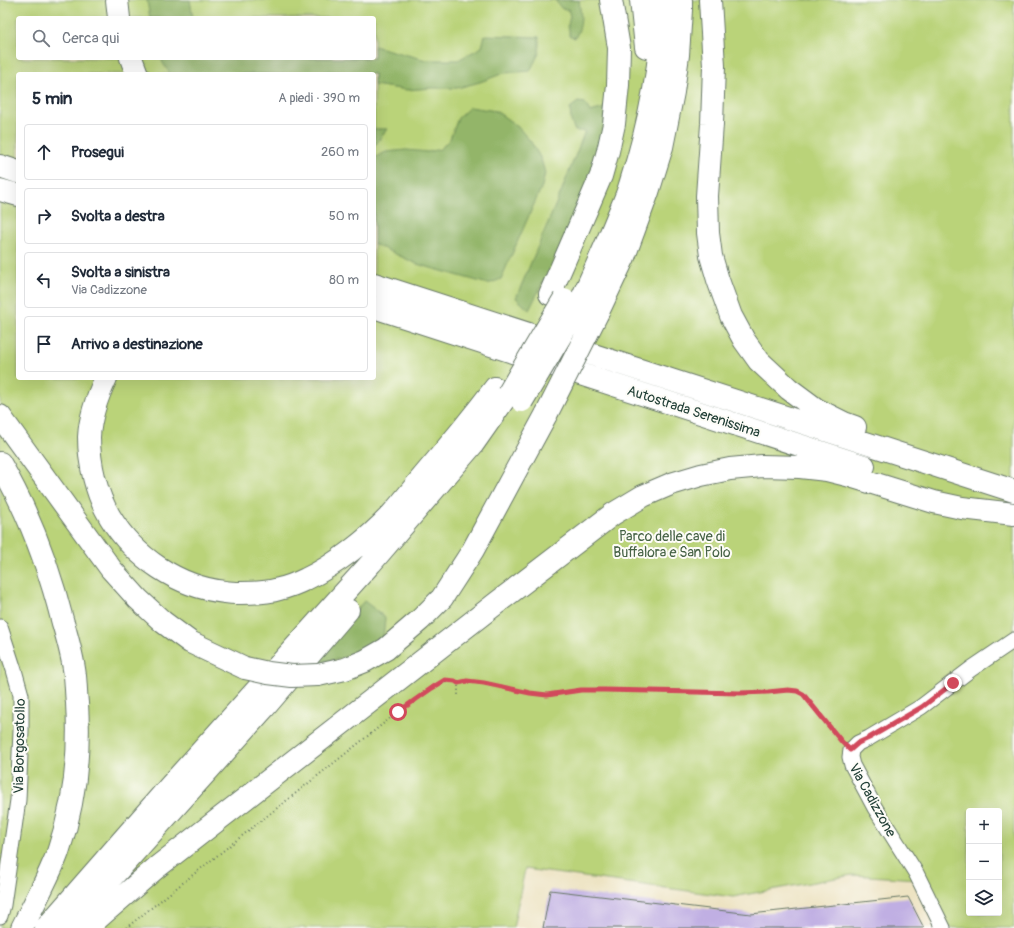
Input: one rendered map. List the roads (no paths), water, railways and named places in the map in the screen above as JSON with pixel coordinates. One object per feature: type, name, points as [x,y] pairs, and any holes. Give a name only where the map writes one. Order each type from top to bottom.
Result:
[{"type":"highway","points":[[116,0],[119,16]]},
{"type":"highway","points":[[0,416],[111,569],[138,599],[163,622],[190,642],[245,668],[292,676],[318,675],[345,669],[365,661],[386,649],[420,620],[442,598],[473,550],[547,413],[614,124],[618,85],[619,48],[612,0]]},
{"type":"highway","points":[[641,0],[646,47]]},
{"type":"highway","points":[[573,303],[592,242],[618,176],[632,134],[641,88],[646,47],[649,0]]},
{"type":"highway","points":[[46,928],[171,785],[371,563],[473,444],[573,303],[606,246],[630,186],[644,137],[654,89],[659,53],[663,0]]},
{"type":"highway","points":[[66,928],[264,708],[484,453],[509,395],[573,303],[624,257],[648,192],[662,147],[673,92],[678,55],[682,10],[681,0]]},
{"type":"highway","points":[[710,0],[714,66],[707,196],[708,233],[711,256],[718,280],[731,316],[744,340],[764,366],[789,389],[816,409],[844,423],[960,465],[1014,490]]},
{"type":"highway","points":[[132,60],[136,72]]},
{"type":"highway","points":[[0,166],[16,171]]},
{"type":"highway","points":[[0,190],[16,194]]},
{"type":"highway","points":[[376,276],[382,278],[409,296]]},
{"type":"highway","name":"Autostrada Serenissima","points":[[376,285],[1014,490]]},
{"type":"highway","name":"Autostrada Serenissima","points":[[376,308],[1014,514]]},
{"type":"highway","points":[[105,380],[93,412],[89,435],[90,457],[94,475],[100,495],[110,516],[124,537],[142,555],[159,568],[180,579],[202,587],[225,592],[254,593],[279,589],[306,579],[330,565],[360,544],[391,515],[459,434],[509,395]]},
{"type":"highway","points":[[0,463],[25,512],[46,564],[53,586],[68,640],[75,676],[78,717],[78,756],[73,792],[66,824],[59,850],[41,893],[22,928]]},
{"type":"highway","points":[[87,928],[156,868],[498,602],[613,514],[643,496],[671,484],[701,475],[730,469],[762,466],[800,467],[827,470],[847,475],[934,502],[962,508],[1014,514]]},
{"type":"street","name":"Via Borgosatollo","points":[[0,627],[21,695],[21,730],[18,800],[3,905],[0,916]]},
{"type":"street","name":"Via Cadizzone","points":[[943,928],[916,873],[875,808],[852,765],[850,750],[858,743],[922,707],[971,669],[1014,640]]},
{"type":"park label","name":"Parco delle cave di Buffalora e San Polo","points":[[672,544]]}]
